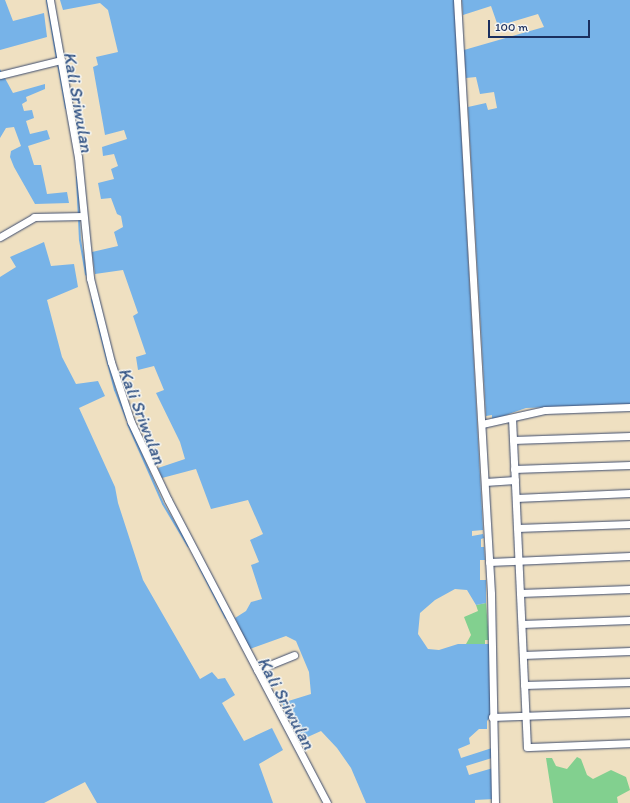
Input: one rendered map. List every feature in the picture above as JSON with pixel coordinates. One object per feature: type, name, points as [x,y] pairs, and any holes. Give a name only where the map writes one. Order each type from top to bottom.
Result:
[{"type":"street","points":[[50,0],[78,157],[90,278],[111,362],[131,422],[168,500],[327,803]]},
{"type":"street","points":[[457,0],[489,562],[495,803]]},
{"type":"street","points":[[0,75],[61,60]]},
{"type":"street","points":[[0,237],[34,217],[83,216]]},
{"type":"street","points":[[482,424],[545,410],[630,407]]},
{"type":"street","points":[[512,418],[527,747],[630,743]]},
{"type":"street","points":[[513,440],[630,436]]},
{"type":"street","points":[[514,469],[630,465]]},
{"type":"street","points":[[485,482],[515,480]]},
{"type":"street","points":[[516,498],[630,493]]},
{"type":"street","points":[[517,528],[630,524]]},
{"type":"street","points":[[489,562],[630,556]]},
{"type":"street","points":[[520,593],[630,589]]},
{"type":"street","points":[[522,624],[630,620]]},
{"type":"street","points":[[523,655],[630,651]]},
{"type":"street","points":[[257,670],[294,655]]},
{"type":"street","points":[[524,685],[630,682]]},
{"type":"street","points":[[492,717],[630,712]]},
{"type":"green space","points":[[486,603],[489,640],[485,640],[485,644],[466,644],[471,635],[464,617],[478,611],[476,605]]},
{"type":"green space","points":[[577,757],[581,759],[587,775],[593,779],[611,770],[626,777],[630,790],[617,797],[618,803],[553,803],[546,758],[552,758],[556,766],[567,769]]},
{"type":"water","points":[[0,0],[5,0],[13,21],[44,13],[47,37],[0,50]]},
{"type":"water","points":[[60,0],[454,0],[483,530],[472,531],[472,536],[483,534],[484,538],[481,539],[481,547],[484,547],[485,560],[480,560],[480,580],[486,580],[486,603],[476,605],[467,590],[455,589],[435,600],[420,613],[418,634],[428,649],[439,650],[458,644],[489,644],[491,716],[487,721],[487,729],[479,729],[469,738],[470,744],[458,749],[461,758],[492,748],[492,758],[466,766],[469,775],[493,768],[494,799],[475,800],[475,803],[366,803],[351,768],[337,748],[321,731],[301,740],[282,703],[311,694],[309,672],[296,641],[286,636],[250,649],[235,618],[246,611],[251,602],[262,599],[251,565],[259,562],[250,540],[263,534],[248,500],[211,509],[196,469],[162,478],[158,468],[185,459],[180,442],[156,393],[164,390],[154,366],[138,370],[136,357],[146,354],[133,316],[138,313],[123,270],[95,274],[92,252],[118,246],[114,232],[123,227],[121,216],[117,214],[111,198],[101,199],[98,183],[114,179],[111,169],[118,166],[114,154],[103,156],[102,147],[127,139],[124,130],[105,135],[93,67],[98,65],[96,57],[118,52],[108,10],[100,3],[63,10]]},
{"type":"water","points":[[462,0],[630,0],[630,404],[526,408],[492,420],[492,415],[486,416],[468,107],[486,103],[488,110],[497,108],[494,92],[480,94],[476,77],[466,78],[464,50],[544,27],[538,14],[498,26],[491,6],[463,15]]},
{"type":"water","points":[[0,69],[13,93],[45,84],[45,89],[26,97],[27,101],[22,104],[24,111],[32,110],[34,118],[26,121],[30,134],[47,130],[50,139],[28,146],[34,165],[41,165],[47,194],[67,192],[69,203],[35,204],[14,167],[10,157],[11,151],[21,146],[14,127],[6,128],[0,138]]},
{"type":"water","points":[[44,242],[51,266],[74,264],[78,287],[47,300],[62,357],[76,384],[98,381],[105,396],[79,408],[115,487],[118,503],[143,580],[200,679],[212,672],[218,679],[225,678],[235,695],[222,703],[244,741],[272,728],[283,750],[259,764],[273,803],[97,803],[85,782],[44,803],[0,803],[0,277],[16,267],[10,257]]},
{"type":"waterway","name":"Kali Sriwulan","points":[[47,0],[57,59]]},
{"type":"waterway","name":"Kali Sriwulan","points":[[58,63],[66,108]]},
{"type":"waterway","name":"Kali Sriwulan","points":[[77,177],[80,240],[86,274]]},
{"type":"waterway","name":"Kali Sriwulan","points":[[92,300],[115,390],[127,420]]},
{"type":"waterway","name":"Kali Sriwulan","points":[[128,424],[163,504],[188,546]]},
{"type":"waterway","name":"Kali Sriwulan","points":[[196,560],[226,618]]}]
